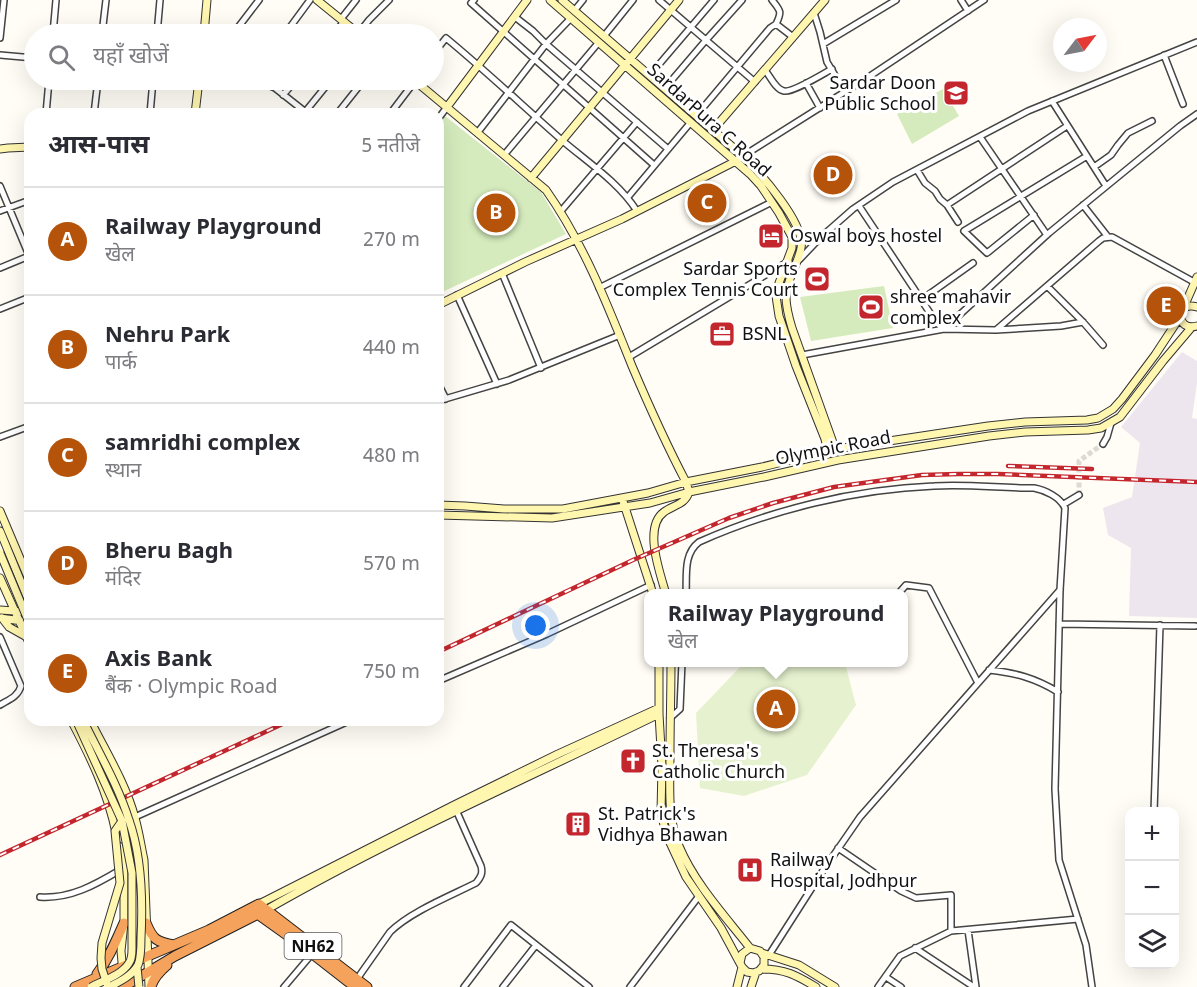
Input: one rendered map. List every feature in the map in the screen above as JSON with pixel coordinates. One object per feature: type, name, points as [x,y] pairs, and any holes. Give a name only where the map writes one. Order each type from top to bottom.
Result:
[{"type":"highway","points":[[124,987],[162,963],[176,950],[249,909],[261,909]]},
{"type":"highway","points":[[75,987],[92,982],[122,966],[152,954],[176,950],[261,909]]},
{"type":"highway","name":"NH62","points":[[261,909],[312,954],[356,983],[368,987]]},
{"type":"highway","name":"NH62","points":[[261,909],[356,983]]},
{"type":"highway","points":[[92,982],[106,962],[124,923]]},
{"type":"highway","points":[[146,923],[151,934],[160,942],[176,950]]},
{"type":"highway","points":[[150,987],[176,950]]},
{"type":"street","points":[[0,38],[4,0]]},
{"type":"street","points":[[54,24],[56,0]]},
{"type":"street","points":[[103,24],[106,0]]},
{"type":"street","points":[[158,24],[160,0]]},
{"type":"street","points":[[205,24],[207,0]]},
{"type":"street","points":[[241,24],[259,0]]},
{"type":"street","points":[[292,24],[310,0]]},
{"type":"street","points":[[317,0],[347,24]]},
{"type":"street","points":[[339,24],[356,0]]},
{"type":"street","points":[[366,24],[389,0]]},
{"type":"street","points":[[474,0],[471,3],[654,165]]},
{"type":"street","points":[[444,111],[527,0]]},
{"type":"street","name":"SardarPura C Road","points":[[550,0],[573,14]]},
{"type":"street","name":"SardarPura C Road","points":[[562,0],[625,66],[743,156],[769,184],[796,224],[801,246],[788,285],[787,308],[834,460]]},
{"type":"street","points":[[477,132],[583,0]]},
{"type":"street","points":[[504,155],[633,0]]},
{"type":"street","points":[[659,0],[755,82]]},
{"type":"street","points":[[531,178],[679,0]]},
{"type":"street","points":[[650,75],[714,0]]},
{"type":"street","points":[[665,88],[742,0]]},
{"type":"street","points":[[628,197],[737,66],[776,24],[781,14],[772,0]]},
{"type":"street","points":[[712,131],[825,0]]},
{"type":"street","points":[[961,0],[968,11]]},
{"type":"street","points":[[444,301],[637,211],[736,161],[984,0]]},
{"type":"street","points":[[823,44],[892,1]]},
{"type":"street","points":[[814,13],[826,59],[845,92]]},
{"type":"street","points":[[515,17],[668,149]]},
{"type":"street","points":[[776,24],[793,37]]},
{"type":"street","points":[[444,40],[446,38],[479,65],[562,141],[628,197],[637,211]]},
{"type":"street","name":"SardarPura C Road","points":[[601,39],[665,88],[761,186],[788,228],[793,245],[776,296],[779,316],[784,335],[825,440],[832,450]]},
{"type":"street","points":[[629,357],[788,260],[796,263],[820,238],[893,182],[1028,111],[1197,42]]},
{"type":"street","points":[[0,55],[24,57]]},
{"type":"street","points":[[1164,56],[1183,104]]},
{"type":"street","points":[[765,70],[777,86],[786,92],[832,69]]},
{"type":"street","points":[[806,83],[820,108]]},
{"type":"street","points":[[47,108],[48,90]]},
{"type":"street","points":[[95,108],[97,90]]},
{"type":"street","points":[[151,108],[152,90]]},
{"type":"street","points":[[196,108],[198,90]]},
{"type":"street","points":[[277,90],[300,108]]},
{"type":"street","points":[[283,95],[287,90]]},
{"type":"street","points":[[311,108],[324,90]]},
{"type":"street","points":[[342,108],[356,90]]},
{"type":"street","points":[[394,108],[408,90]]},
{"type":"street","points":[[427,90],[546,190],[561,211],[576,239],[689,492],[685,501],[665,511],[654,527],[657,565],[664,589]]},
{"type":"street","points":[[1052,101],[1106,186]]},
{"type":"street","points":[[944,329],[1047,235],[1197,114]]},
{"type":"street","points":[[1094,167],[1111,155],[1128,133],[1152,120]]},
{"type":"street","points":[[561,211],[638,122]]},
{"type":"street","points":[[947,205],[1067,126]]},
{"type":"street","points":[[980,137],[1047,235]]},
{"type":"street","points":[[0,149],[24,147]]},
{"type":"street","points":[[1034,215],[987,253],[964,231],[1087,156]]},
{"type":"street","points":[[916,170],[925,183],[947,205],[958,222]]},
{"type":"street","points":[[0,186],[24,243]]},
{"type":"street","points":[[0,211],[24,202]]},
{"type":"street","points":[[599,288],[772,202]]},
{"type":"street","points":[[1083,205],[1108,237]]},
{"type":"street","points":[[859,206],[936,322],[944,329]]},
{"type":"street","points":[[996,330],[1099,241],[1108,237],[1196,280],[1183,309]]},
{"type":"street","points":[[0,268],[24,259]]},
{"type":"street","points":[[921,300],[974,263]]},
{"type":"street","points":[[502,273],[541,368]]},
{"type":"street","points":[[1047,286],[1103,345]]},
{"type":"street","points":[[457,295],[497,384]]},
{"type":"street","points":[[0,309],[24,299]]},
{"type":"street","points":[[1183,309],[1196,304]]},
{"type":"street","name":"Olympic Road","points":[[444,515],[540,518],[686,482],[832,450],[988,426],[1098,418],[1113,409],[1122,399],[1155,355],[1183,309]]},
{"type":"street","points":[[1180,317],[1184,325],[1194,327]]},
{"type":"street","points":[[802,355],[944,329],[996,330],[1061,326],[1083,322]]},
{"type":"street","points":[[1103,444],[1111,423],[1120,417],[1163,361],[1194,327]]},
{"type":"street","points":[[444,395],[446,399],[497,384],[620,335]]},
{"type":"street","name":"Olympic Road","points":[[444,505],[564,513],[625,507],[834,460],[998,435],[1088,430],[1101,428],[1111,423]]},
{"type":"street","points":[[0,437],[24,428]]},
{"type":"street","points":[[686,589],[688,556],[694,546],[761,519],[822,502],[886,490],[953,485],[1034,488],[1059,499],[1064,504],[1065,513],[1060,590],[1055,789],[1059,860],[1086,945],[1092,987]]},
{"type":"street","points":[[1064,504],[1079,495]]},
{"type":"street","points":[[622,498],[652,589]]},
{"type":"street","points":[[0,511],[24,568]]},
{"type":"street","points":[[0,531],[24,589]]},
{"type":"street","points":[[0,553],[24,610]]},
{"type":"street","points":[[0,578],[24,634]]},
{"type":"street","points":[[444,678],[547,634],[651,585]]},
{"type":"street","points":[[902,589],[906,585],[929,588],[978,683]]},
{"type":"street","points":[[751,987],[765,961],[766,954],[860,817],[1060,590]]},
{"type":"street","points":[[0,598],[6,591]]},
{"type":"street","points":[[0,610],[24,612]]},
{"type":"street","points":[[1,618],[24,622]]},
{"type":"street","points":[[1,618],[24,635]]},
{"type":"street","points":[[1059,624],[1195,626]]},
{"type":"street","points":[[1154,807],[1160,625]]},
{"type":"street","points":[[0,705],[16,696],[21,686],[0,637],[14,630]]},
{"type":"street","points":[[659,667],[662,822],[686,877],[722,928],[741,965],[750,973],[779,969],[816,987]]},
{"type":"street","points":[[671,667],[670,809],[678,843],[687,863],[705,891],[750,948],[799,965],[835,987]]},
{"type":"street","points":[[670,718],[680,709],[682,667]]},
{"type":"street","points":[[989,670],[1011,672],[1042,682],[1058,692]]},
{"type":"street","points":[[261,909],[659,711]]},
{"type":"street","points":[[261,909],[387,838],[535,765],[659,711]]},
{"type":"street","points":[[77,726],[122,821],[132,873],[131,958],[126,967],[118,973],[92,982]]},
{"type":"street","points":[[77,726],[112,812],[124,868],[124,923],[121,951],[124,987]]},
{"type":"street","points":[[86,726],[130,821],[138,855],[142,928],[140,960],[129,976],[109,987],[103,973],[102,943],[120,883],[115,831],[122,821]]},
{"type":"street","points":[[93,726],[122,784],[135,817],[144,860],[146,923],[152,954],[148,972],[150,987]]},
{"type":"street","points":[[135,817],[338,726]]},
{"type":"street","points":[[660,726],[670,727]]},
{"type":"street","points":[[356,983],[390,932],[409,918],[476,883],[481,877],[481,866],[456,810]]},
{"type":"street","points":[[838,848],[916,898],[951,895],[951,931]]},
{"type":"street","points":[[40,897],[52,898],[77,892],[144,860]]},
{"type":"street","points":[[630,987],[699,896]]},
{"type":"street","points":[[878,987],[900,956],[951,931],[1077,919]]},
{"type":"street","points":[[124,923],[146,923]]},
{"type":"street","points":[[464,987],[510,925],[590,987]]},
{"type":"street","points":[[915,948],[966,985],[975,987],[968,930]]},
{"type":"street","points":[[503,987],[536,945]]},
{"type":"street","points":[[737,987],[742,954],[750,948]]},
{"type":"street","points":[[284,987],[312,954]]},
{"type":"street","points":[[137,967],[139,987]]},
{"type":"street","points":[[886,977],[901,987]]},
{"type":"shaded area","points":[[1182,352],[1197,361],[1197,383],[1192,418],[1197,419],[1197,618],[1129,616],[1131,548],[1108,535],[1103,508],[1132,497],[1140,443],[1121,427]]},
{"type":"green space","points":[[943,89],[959,116],[912,144],[897,114]]},
{"type":"green space","points":[[444,117],[541,192],[566,234],[444,291]]},
{"type":"green space","points":[[884,286],[893,328],[811,341],[800,297]]},
{"type":"green space","points":[[740,667],[846,667],[856,705],[807,775],[744,796],[700,788],[696,713]]},
{"type":"tunnel","points":[[1079,495],[1079,461],[1103,444]]},
{"type":"railway","points":[[1008,466],[1092,469]]},
{"type":"railway","points":[[444,649],[633,560],[729,518],[773,503],[834,487],[922,475],[958,474],[1197,482]]},
{"type":"railway","points":[[0,855],[278,726]]},
{"type":"place","name":"Sardar Doon Public School","points":[[956,93]]},
{"type":"place","name":"Bheru Bagh","points":[[833,175]]},
{"type":"place","name":"samridhi complex","points":[[707,203]]},
{"type":"place","name":"Nehru Park","points":[[496,213]]},
{"type":"place","name":"Oswal boys hostel","points":[[771,236]]},
{"type":"place","name":"Sardar Sports Complex Tennis Court","points":[[817,279]]},
{"type":"place","name":"Axis Bank","points":[[1166,306]]},
{"type":"place","name":"shree mahavir complex","points":[[871,307]]},
{"type":"place","name":"BSNL","points":[[722,334]]},
{"type":"place","name":"Railway Playground","points":[[776,709]]},
{"type":"place","name":"St. Theresa's Catholic Church","points":[[633,761]]},
{"type":"place","name":"St. Patrick's Vidhya Bhawan","points":[[578,824]]},
{"type":"place","name":"Railway Hospital, Jodhpur","points":[[750,870]]}]
